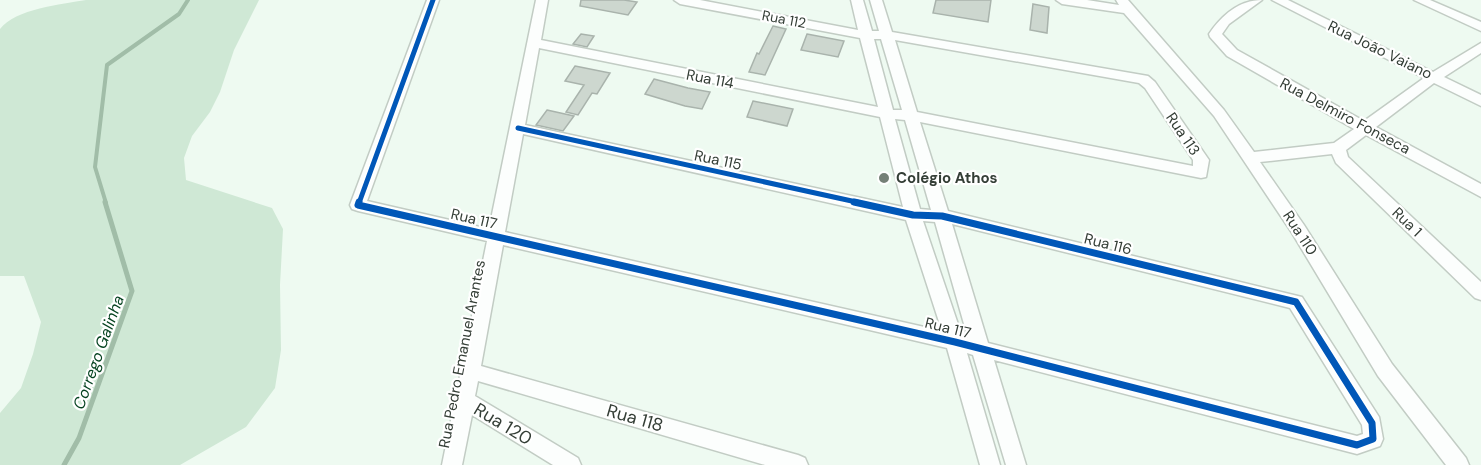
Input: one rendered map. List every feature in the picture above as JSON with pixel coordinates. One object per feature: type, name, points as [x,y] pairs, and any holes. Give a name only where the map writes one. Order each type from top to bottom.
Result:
[{"type":"street","name":"Rua 117","points":[[433,0],[358,206],[955,342],[1357,445],[1373,439],[1372,423],[1296,302]]},
{"type":"street","name":"Rua Pedro Emanuel Arantes","points":[[452,465],[542,0]]},
{"type":"street","name":"Rua 112","points":[[680,0],[866,35],[887,35]]},
{"type":"street","points":[[856,0],[913,215],[955,342],[990,465]]},
{"type":"street","points":[[876,0],[983,349],[1016,465]]},
{"type":"street","name":"Rua 110","points":[[1062,0],[1125,5],[1219,113],[1298,229],[1385,370],[1459,465]]},
{"type":"street","name":"Rua Delmiro Fonseca","points":[[1257,0],[1224,21],[1215,34],[1233,53],[1271,77],[1481,191]]},
{"type":"street","name":"Rua João Vaiano","points":[[1278,0],[1481,101]]},
{"type":"street","points":[[1420,0],[1481,27]]},
{"type":"street","name":"Rua 113","points":[[887,35],[1143,79],[1150,85],[1201,160],[1201,173],[912,116],[887,114]]},
{"type":"street","name":"Rua 114","points":[[534,43],[887,114]]},
{"type":"street","points":[[1248,158],[1338,148],[1434,77],[1481,47]]},
{"type":"street","name":"Rua 115","points":[[518,128],[913,215]]},
{"type":"street","name":"Rua 1","points":[[1338,148],[1341,159],[1481,293]]},
{"type":"street","name":"Rua 116","points":[[913,215],[942,216],[1296,302]]},
{"type":"street","name":"Rua 118","points":[[471,371],[798,465]]},
{"type":"street","name":"Rua 120","points":[[466,401],[571,465]]},
{"type":"green space","points":[[86,0],[259,0],[234,50],[220,92],[210,112],[192,136],[184,158],[186,180],[272,208],[283,229],[280,285],[281,350],[275,388],[246,427],[180,465],[0,465],[0,413],[21,388],[41,322],[24,276],[0,276],[0,29],[7,22],[27,12]]},
{"type":"building","points":[[581,0],[637,2],[628,15],[580,6]]},
{"type":"building","points":[[936,0],[991,0],[988,22],[933,13]]},
{"type":"building","points":[[1033,4],[1049,7],[1047,33],[1030,30]]},
{"type":"building","points":[[773,26],[786,29],[765,75],[749,72],[757,53],[759,54]]},
{"type":"building","points":[[581,34],[594,36],[587,47],[573,44]]},
{"type":"building","points":[[807,34],[844,41],[838,57],[801,50]]},
{"type":"building","points":[[575,66],[610,73],[597,94],[592,93],[578,115],[566,112],[584,85],[565,81]]},
{"type":"building","points":[[654,79],[710,92],[702,109],[685,106],[645,94]]},
{"type":"building","points":[[753,101],[793,109],[787,126],[747,117]]},
{"type":"building","points":[[547,110],[574,116],[563,131],[536,125]]},
{"type":"waterway","name":"Corrego Galinha","points":[[106,203],[95,167],[107,65],[179,14],[188,0]]},
{"type":"waterway","name":"Corrego Galinha","points":[[64,465],[79,438],[132,291],[105,202]]},
{"type":"cycle path","points":[[433,0],[358,205],[955,342],[1357,445],[1373,439],[1372,423],[1296,302],[942,216],[913,215],[518,128]]},
{"type":"place","name":"Colégio Athos","points":[[884,178]]}]
